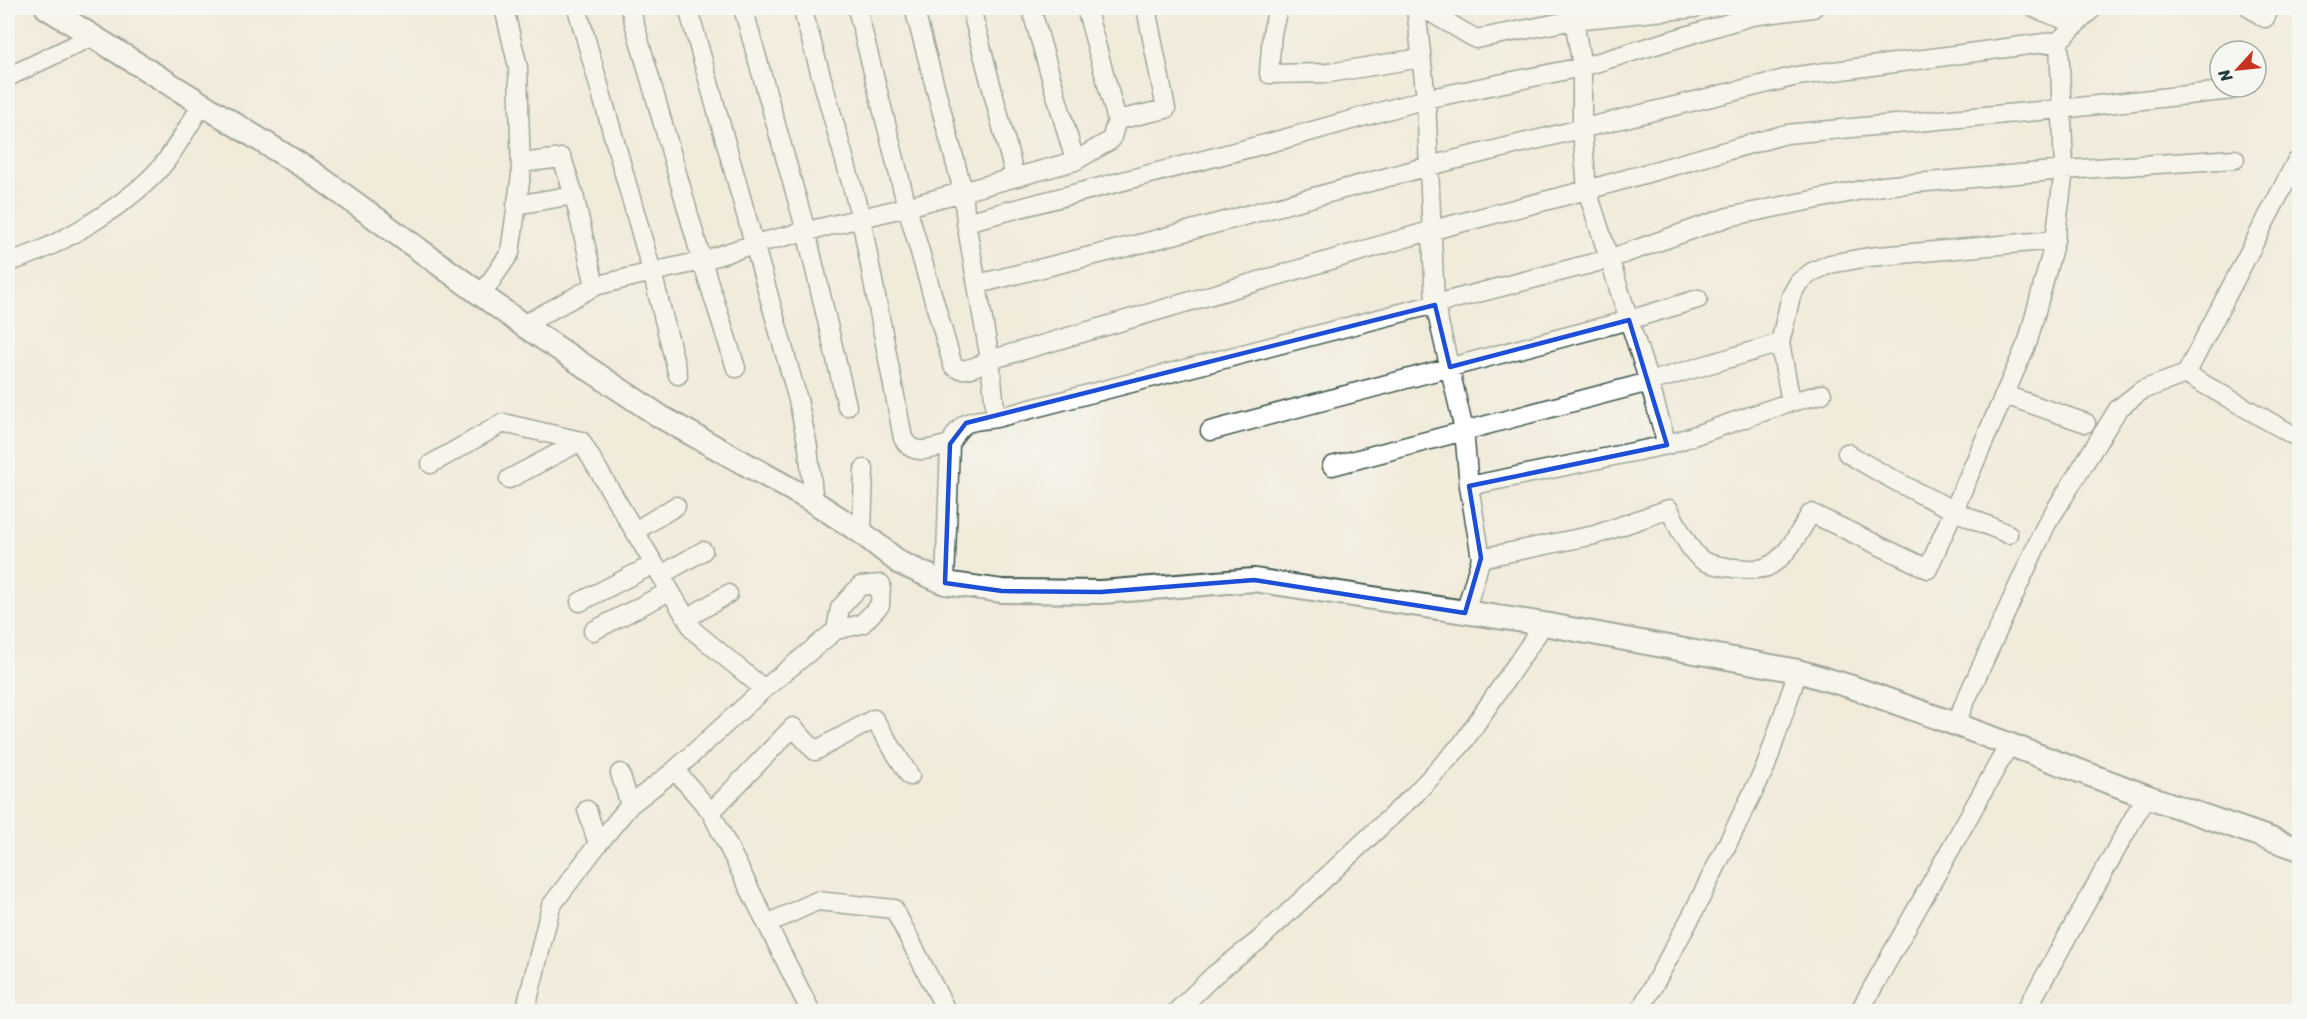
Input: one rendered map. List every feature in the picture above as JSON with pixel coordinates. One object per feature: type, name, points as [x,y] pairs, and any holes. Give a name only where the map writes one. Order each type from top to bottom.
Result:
[{"type":"street","points":[[47,8],[91,37],[204,103],[312,172],[523,325],[661,417],[814,502],[862,533],[900,563],[945,583],[1002,591],[1101,592],[1254,580],[1544,624],[1798,671],[1955,723],[2146,796],[2300,849]]},
{"type":"street","points":[[482,294],[510,253],[520,163],[518,67],[504,8]]},
{"type":"street","points":[[577,8],[652,272],[678,375]]},
{"type":"street","points":[[630,8],[702,261],[736,368]]},
{"type":"street","points":[[688,8],[798,400],[808,447],[814,502]]},
{"type":"street","points":[[743,8],[806,231],[847,406]]},
{"type":"street","points":[[802,8],[861,218],[903,438],[907,446],[913,450],[950,444]]},
{"type":"street","points":[[857,8],[907,207],[953,366],[959,370],[1433,230],[1587,190],[1786,134],[2061,109],[2208,93]]},
{"type":"street","points":[[914,8],[963,191],[966,222],[990,360],[996,418]]},
{"type":"street","points":[[971,8],[1015,177]]},
{"type":"street","points":[[1031,8],[1075,161]]},
{"type":"street","points":[[523,325],[595,286],[702,261],[754,244],[907,207],[1075,161],[1111,140],[1117,120],[1086,8]]},
{"type":"street","points":[[1117,120],[1166,109],[1146,8]]},
{"type":"street","points":[[1278,8],[1272,33],[1269,74],[1329,73],[1421,58]]},
{"type":"street","points":[[1416,8],[1426,99],[1435,304],[1464,430],[1469,486],[1481,558],[1465,613]]},
{"type":"street","points":[[1423,8],[1476,39],[1573,14],[1695,8]]},
{"type":"street","points":[[966,222],[1284,139],[1426,99],[1582,67],[1755,12],[1813,8]]},
{"type":"street","points":[[2034,8],[2076,24]]},
{"type":"street","points":[[978,284],[1147,242],[1429,166],[1797,76],[2059,41],[2093,8]]},
{"type":"street","points":[[2250,8],[2265,18],[2270,8]]},
{"type":"street","points":[[1573,14],[1582,67],[1582,129],[1587,190],[1649,382],[1666,444]]},
{"type":"street","points":[[8,77],[91,37]]},
{"type":"street","points":[[1481,558],[1595,535],[1669,509],[1685,539],[1702,560],[1738,569],[1766,568],[1788,550],[1811,513],[1928,569],[2028,341],[2055,240],[2064,170],[2059,41]]},
{"type":"street","points":[[8,261],[25,257],[47,247],[102,215],[134,192],[165,162],[204,103]]},
{"type":"street","points":[[520,163],[562,158],[574,195],[595,286]]},
{"type":"street","points":[[945,583],[950,444],[957,431],[966,423],[996,418],[1609,258],[1728,217],[1882,186],[2064,170],[2235,159]]},
{"type":"street","points":[[1955,723],[2046,525],[2118,409],[2142,390],[2186,374],[2296,162]]},
{"type":"street","points":[[516,205],[574,195]]},
{"type":"street","points":[[1791,402],[1780,343],[1791,296],[1798,282],[1812,272],[1830,264],[1869,257],[2055,240]]},
{"type":"street","points":[[1210,431],[1629,320],[1698,299]]},
{"type":"street","points":[[1332,466],[1649,382],[1780,343]]},
{"type":"street","points":[[2186,374],[2300,439]]},
{"type":"street","points":[[1469,486],[1666,444],[1791,402],[1822,394]]},
{"type":"street","points":[[2005,395],[2086,423]]},
{"type":"street","points":[[431,464],[503,423],[581,441],[694,631],[764,690]]},
{"type":"street","points":[[509,479],[581,441]]},
{"type":"street","points":[[1847,453],[1884,476],[1953,512],[2008,534]]},
{"type":"street","points":[[862,533],[864,469]]},
{"type":"street","points":[[635,531],[676,506]]},
{"type":"street","points":[[580,602],[703,551]]},
{"type":"street","points":[[525,1011],[551,906],[630,805],[675,770],[764,690],[837,630],[861,624],[880,605],[881,584],[900,563]]},
{"type":"street","points":[[837,630],[840,608],[860,586],[881,584]]},
{"type":"street","points":[[593,631],[670,591]]},
{"type":"street","points":[[687,618],[728,594]]},
{"type":"street","points":[[1176,1011],[1214,975],[1258,940],[1415,794],[1462,744],[1544,624]]},
{"type":"street","points":[[1639,1011],[1692,915],[1766,766],[1798,671]]},
{"type":"street","points":[[711,812],[793,727],[815,751],[874,720],[910,776]]},
{"type":"street","points":[[1859,1011],[2010,743]]},
{"type":"street","points":[[675,770],[711,812],[811,1011]]},
{"type":"street","points":[[620,772],[630,805]]},
{"type":"street","points":[[2025,1011],[2146,796]]},
{"type":"street","points":[[587,810],[598,844]]},
{"type":"street","points":[[767,924],[817,901],[894,909],[947,1011]]},
{"type":"highlighted area","points":[[1435,305],[1450,367],[1629,320],[1667,445],[1469,486],[1481,558],[1465,613],[1254,580],[1101,592],[1002,591],[945,583],[950,444],[966,423]]}]
